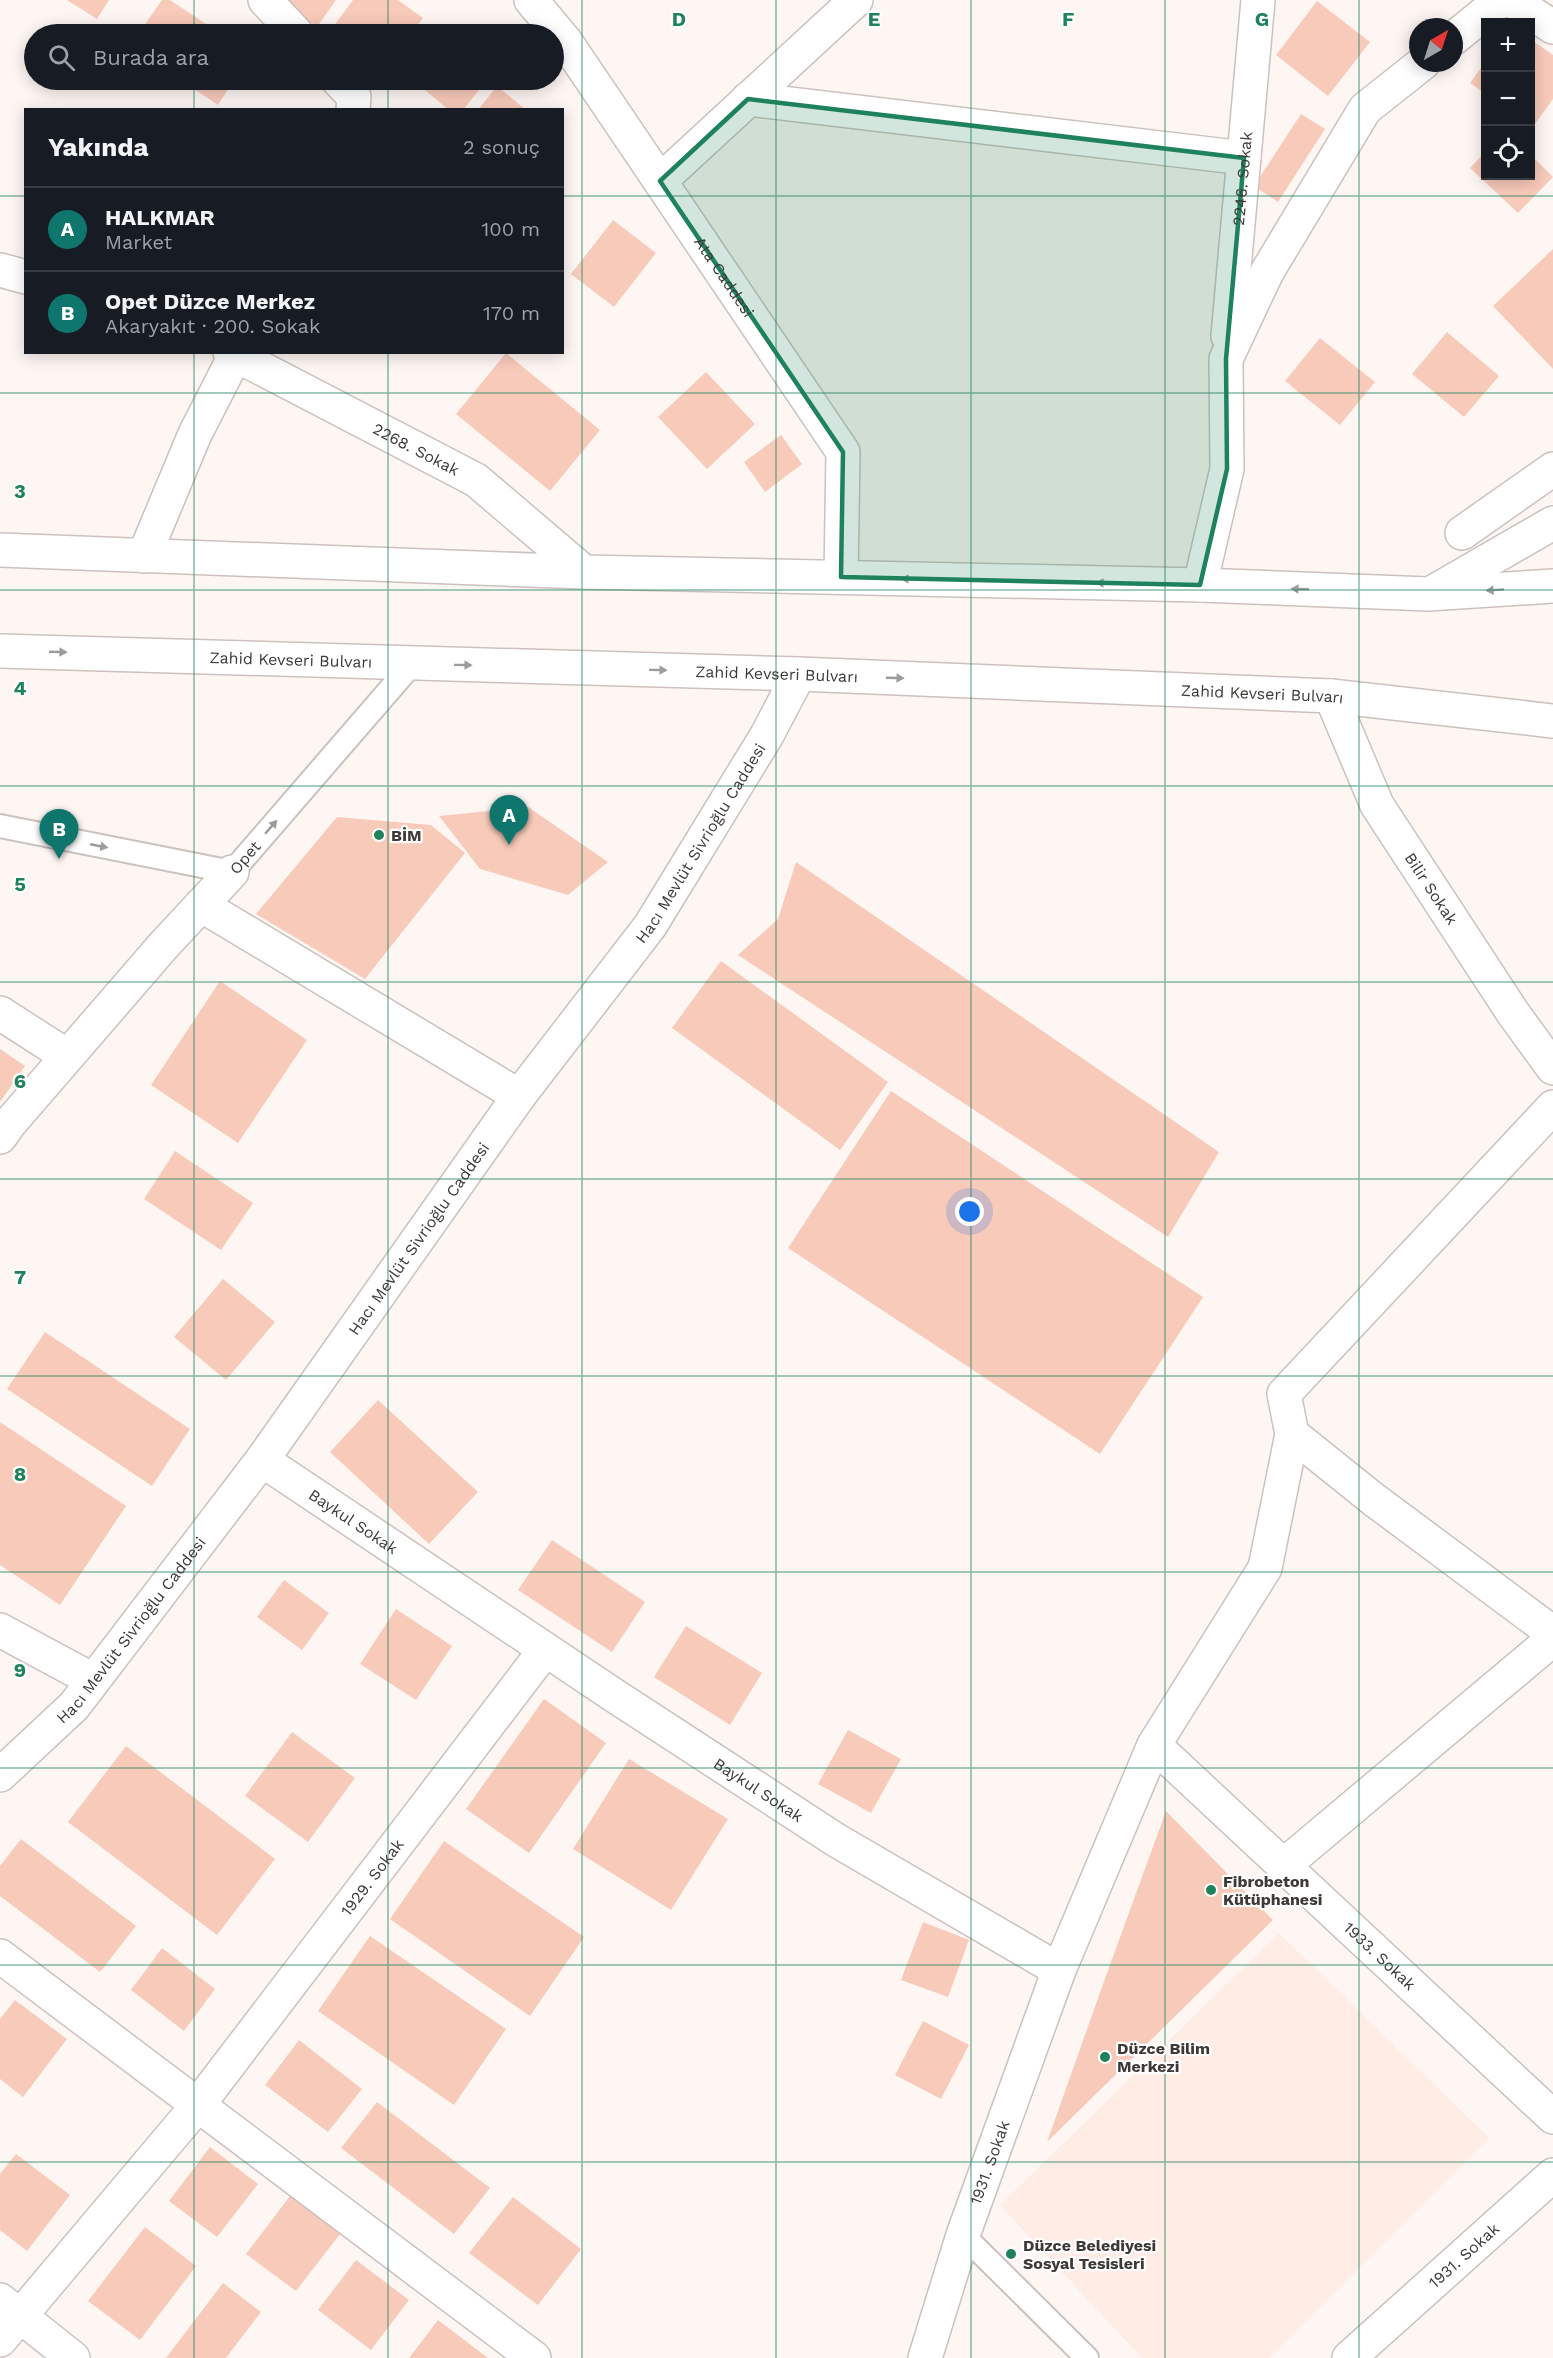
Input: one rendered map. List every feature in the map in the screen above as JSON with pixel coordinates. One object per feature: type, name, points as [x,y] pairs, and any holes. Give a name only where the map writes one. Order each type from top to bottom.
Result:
[{"type":"street","points":[[265,0],[288,24]]},
{"type":"street","name":"Ata Caddesi","points":[[531,0],[552,24]]},
{"type":"street","points":[[660,180],[856,0]]},
{"type":"street","name":"2246. Sokak","points":[[1200,585],[1227,469],[1226,359],[1258,0]]},
{"type":"street","points":[[1463,31],[1502,0]]},
{"type":"street","points":[[1511,0],[1553,27]]},
{"type":"street","name":"Ata Caddesi","points":[[564,38],[843,452],[841,577]]},
{"type":"street","name":"2246. Sokak","points":[[1226,359],[1267,272],[1365,109],[1412,72]]},
{"type":"street","points":[[347,90],[354,97],[353,108]]},
{"type":"street","points":[[748,99],[1244,158]]},
{"type":"street","points":[[0,270],[24,276]]},
{"type":"street","points":[[144,556],[195,434],[234,354]]},
{"type":"street","name":"2268. Sokak","points":[[236,354],[476,480],[584,572]]},
{"type":"street","points":[[1462,533],[1553,469]]},
{"type":"street","points":[[1428,594],[1553,523]]},
{"type":"street","points":[[0,550],[584,572],[1200,585],[1428,594],[1553,586]]},
{"type":"street","name":"Zahid Kevseri Bulvarı","points":[[0,651],[799,674],[1331,696],[1553,721]]},
{"type":"street","name":"Hacı Mevlüt Sivrioğlu Caddesi","points":[[0,1775],[74,1706],[262,1460],[519,1096],[650,926],[762,744],[799,674]]},
{"type":"street","name":"Bilir Sokak","points":[[1331,696],[1377,805],[1513,1013],[1553,1068]]},
{"type":"street","points":[[1478,712],[1553,742]]},
{"type":"street","points":[[0,1137],[67,1056],[232,872]]},
{"type":"street","points":[[201,905],[519,1096]]},
{"type":"street","points":[[0,1013],[67,1056]]},
{"type":"street","points":[[1059,1970],[1154,1745],[1265,1568],[1292,1434],[1284,1394],[1553,1107]]},
{"type":"street","points":[[1292,1434],[1372,1499],[1553,1633]]},
{"type":"street","name":"Baykul Sokak","points":[[262,1460],[545,1650],[836,1840],[1059,1970]]},
{"type":"street","points":[[0,1630],[93,1680]]},
{"type":"street","points":[[1282,1866],[1553,1639]]},
{"type":"street","name":"1929. Sokak","points":[[7,2319],[198,2105],[545,1650]]},
{"type":"street","name":"1933. Sokak","points":[[1154,1745],[1553,2117]]},
{"type":"street","points":[[0,1956],[534,2358]]},
{"type":"street","name":"1931. Sokak","points":[[925,2358],[963,2235],[1059,1970]]},
{"type":"street","name":"1931. Sokak","points":[[1349,2358],[1553,2175]]},
{"type":"street","points":[[7,2319],[73,2358]]},
{"type":"lane","name":"Opet","points":[[0,826],[232,872],[412,664]]},
{"type":"lane","points":[[963,2235],[1087,2358]]},
{"type":"highlighted area","points":[[748,99],[1244,158],[1226,359],[1227,469],[1200,585],[841,577],[843,452],[660,181]]},
{"type":"shaded area","points":[[1279,1933],[1489,2138],[1269,2358],[1142,2358],[1000,2205]]},
{"type":"building","points":[[67,0],[109,0],[97,19]]},
{"type":"building","points":[[162,0],[170,0],[206,24],[145,24]]},
{"type":"building","points":[[278,0],[336,0],[319,24],[313,24]]},
{"type":"building","points":[[353,0],[398,0],[423,18],[418,24],[335,24]]},
{"type":"building","points":[[1317,1],[1370,42],[1328,96],[1276,55]]},
{"type":"building","points":[[1535,42],[1553,55],[1553,99],[1535,124]]},
{"type":"building","points":[[1481,68],[1481,91],[1470,83]]},
{"type":"building","points":[[196,90],[228,90],[218,105]]},
{"type":"building","points":[[425,90],[479,90],[465,108],[447,108]]},
{"type":"building","points":[[494,90],[502,90],[524,108],[480,108]]},
{"type":"building","points":[[1301,114],[1325,129],[1278,202],[1254,186]]},
{"type":"building","points":[[1481,156],[1481,178],[1470,168]]},
{"type":"building","points":[[1535,159],[1553,177],[1518,213],[1483,180],[1535,180]]},
{"type":"building","points":[[613,220],[656,253],[614,307],[571,274]]},
{"type":"building","points":[[1553,249],[1553,369],[1493,306]]},
{"type":"building","points":[[1447,332],[1499,376],[1464,417],[1412,374]]},
{"type":"building","points":[[1320,338],[1375,382],[1340,425],[1285,381]]},
{"type":"building","points":[[507,354],[600,430],[550,491],[456,414]]},
{"type":"building","points":[[706,372],[755,424],[707,469],[658,417]]},
{"type":"building","points":[[781,435],[802,464],[765,492],[744,462]]},
{"type":"building","points":[[528,807],[608,862],[568,895],[480,869],[439,816]]},
{"type":"building","points":[[337,817],[431,825],[465,853],[365,979],[256,914]]},
{"type":"building","points":[[796,862],[1219,1152],[1168,1237],[738,955],[778,919]]},
{"type":"building","points":[[721,961],[888,1082],[840,1150],[672,1028]]},
{"type":"building","points":[[220,981],[307,1040],[238,1143],[151,1085]]},
{"type":"building","points":[[0,1049],[25,1066],[0,1102]]},
{"type":"building","points":[[891,1091],[1203,1297],[1100,1454],[788,1248]]},
{"type":"building","points":[[175,1151],[253,1203],[221,1250],[144,1199]]},
{"type":"building","points":[[223,1279],[275,1322],[226,1380],[174,1337]]},
{"type":"building","points":[[45,1332],[190,1429],[152,1486],[7,1389]]},
{"type":"building","points":[[378,1400],[478,1492],[429,1544],[330,1452]]},
{"type":"building","points":[[0,1422],[126,1506],[60,1605],[0,1565]]},
{"type":"building","points":[[552,1540],[645,1602],[612,1652],[518,1590]]},
{"type":"building","points":[[284,1580],[329,1613],[302,1650],[257,1617]]},
{"type":"building","points":[[396,1609],[452,1646],[416,1700],[360,1664]]},
{"type":"building","points":[[686,1626],[762,1673],[730,1725],[654,1677]]},
{"type":"building","points":[[544,1699],[606,1743],[529,1853],[466,1809]]},
{"type":"building","points":[[848,1730],[901,1759],[871,1813],[818,1784]]},
{"type":"building","points":[[292,1732],[355,1778],[308,1842],[245,1796]]},
{"type":"building","points":[[126,1746],[275,1859],[217,1935],[68,1822]]},
{"type":"building","points":[[629,1759],[728,1819],[671,1910],[573,1849]]},
{"type":"building","name":"Düzce Bilim Merkezi","points":[[1166,1811],[1273,1920],[1047,2142],[1107,1973]]},
{"type":"building","points":[[21,1839],[136,1926],[100,1972],[0,1896],[0,1866]]},
{"type":"building","points":[[444,1841],[584,1937],[530,2016],[390,1919]]},
{"type":"building","points":[[923,1922],[969,1940],[948,1997],[901,1980]]},
{"type":"building","points":[[370,1936],[506,2029],[454,2105],[318,2011]]},
{"type":"building","points":[[162,1948],[215,1989],[184,2031],[131,1990]]},
{"type":"building","points":[[15,2000],[67,2039],[23,2097],[0,2079],[0,2019]]},
{"type":"building","points":[[923,2021],[969,2045],[941,2099],[895,2075]]},
{"type":"building","points":[[299,2040],[362,2089],[328,2132],[265,2085]]},
{"type":"building","points":[[377,2102],[490,2188],[454,2234],[341,2148]]},
{"type":"building","points":[[210,2147],[258,2184],[217,2237],[169,2201]]},
{"type":"building","points":[[16,2154],[70,2195],[27,2251],[0,2230],[0,2174]]},
{"type":"building","points":[[290,2196],[340,2234],[296,2291],[246,2254]]},
{"type":"building","points":[[513,2197],[581,2249],[538,2305],[469,2253]]},
{"type":"building","points":[[145,2227],[196,2266],[140,2340],[88,2301]]},
{"type":"building","points":[[356,2260],[409,2300],[371,2350],[318,2310]]},
{"type":"building","points":[[223,2283],[261,2312],[226,2358],[166,2358]]},
{"type":"building","points":[[438,2320],[488,2358],[409,2358]]},
{"type":"place","name":"BİM","points":[[379,835]]},
{"type":"place","name":"HALKMAR","points":[[509,845]]},
{"type":"place","name":"Opet Düzce Merkez","points":[[59,859]]},
{"type":"place","name":"Fibrobeton Kütüphanesi","points":[[1211,1890]]},
{"type":"place","name":"Düzce Bilim Merkezi","points":[[1105,2057]]},
{"type":"place","name":"Düzce Belediyesi Sosyal Tesisleri","points":[[1011,2254]]}]
